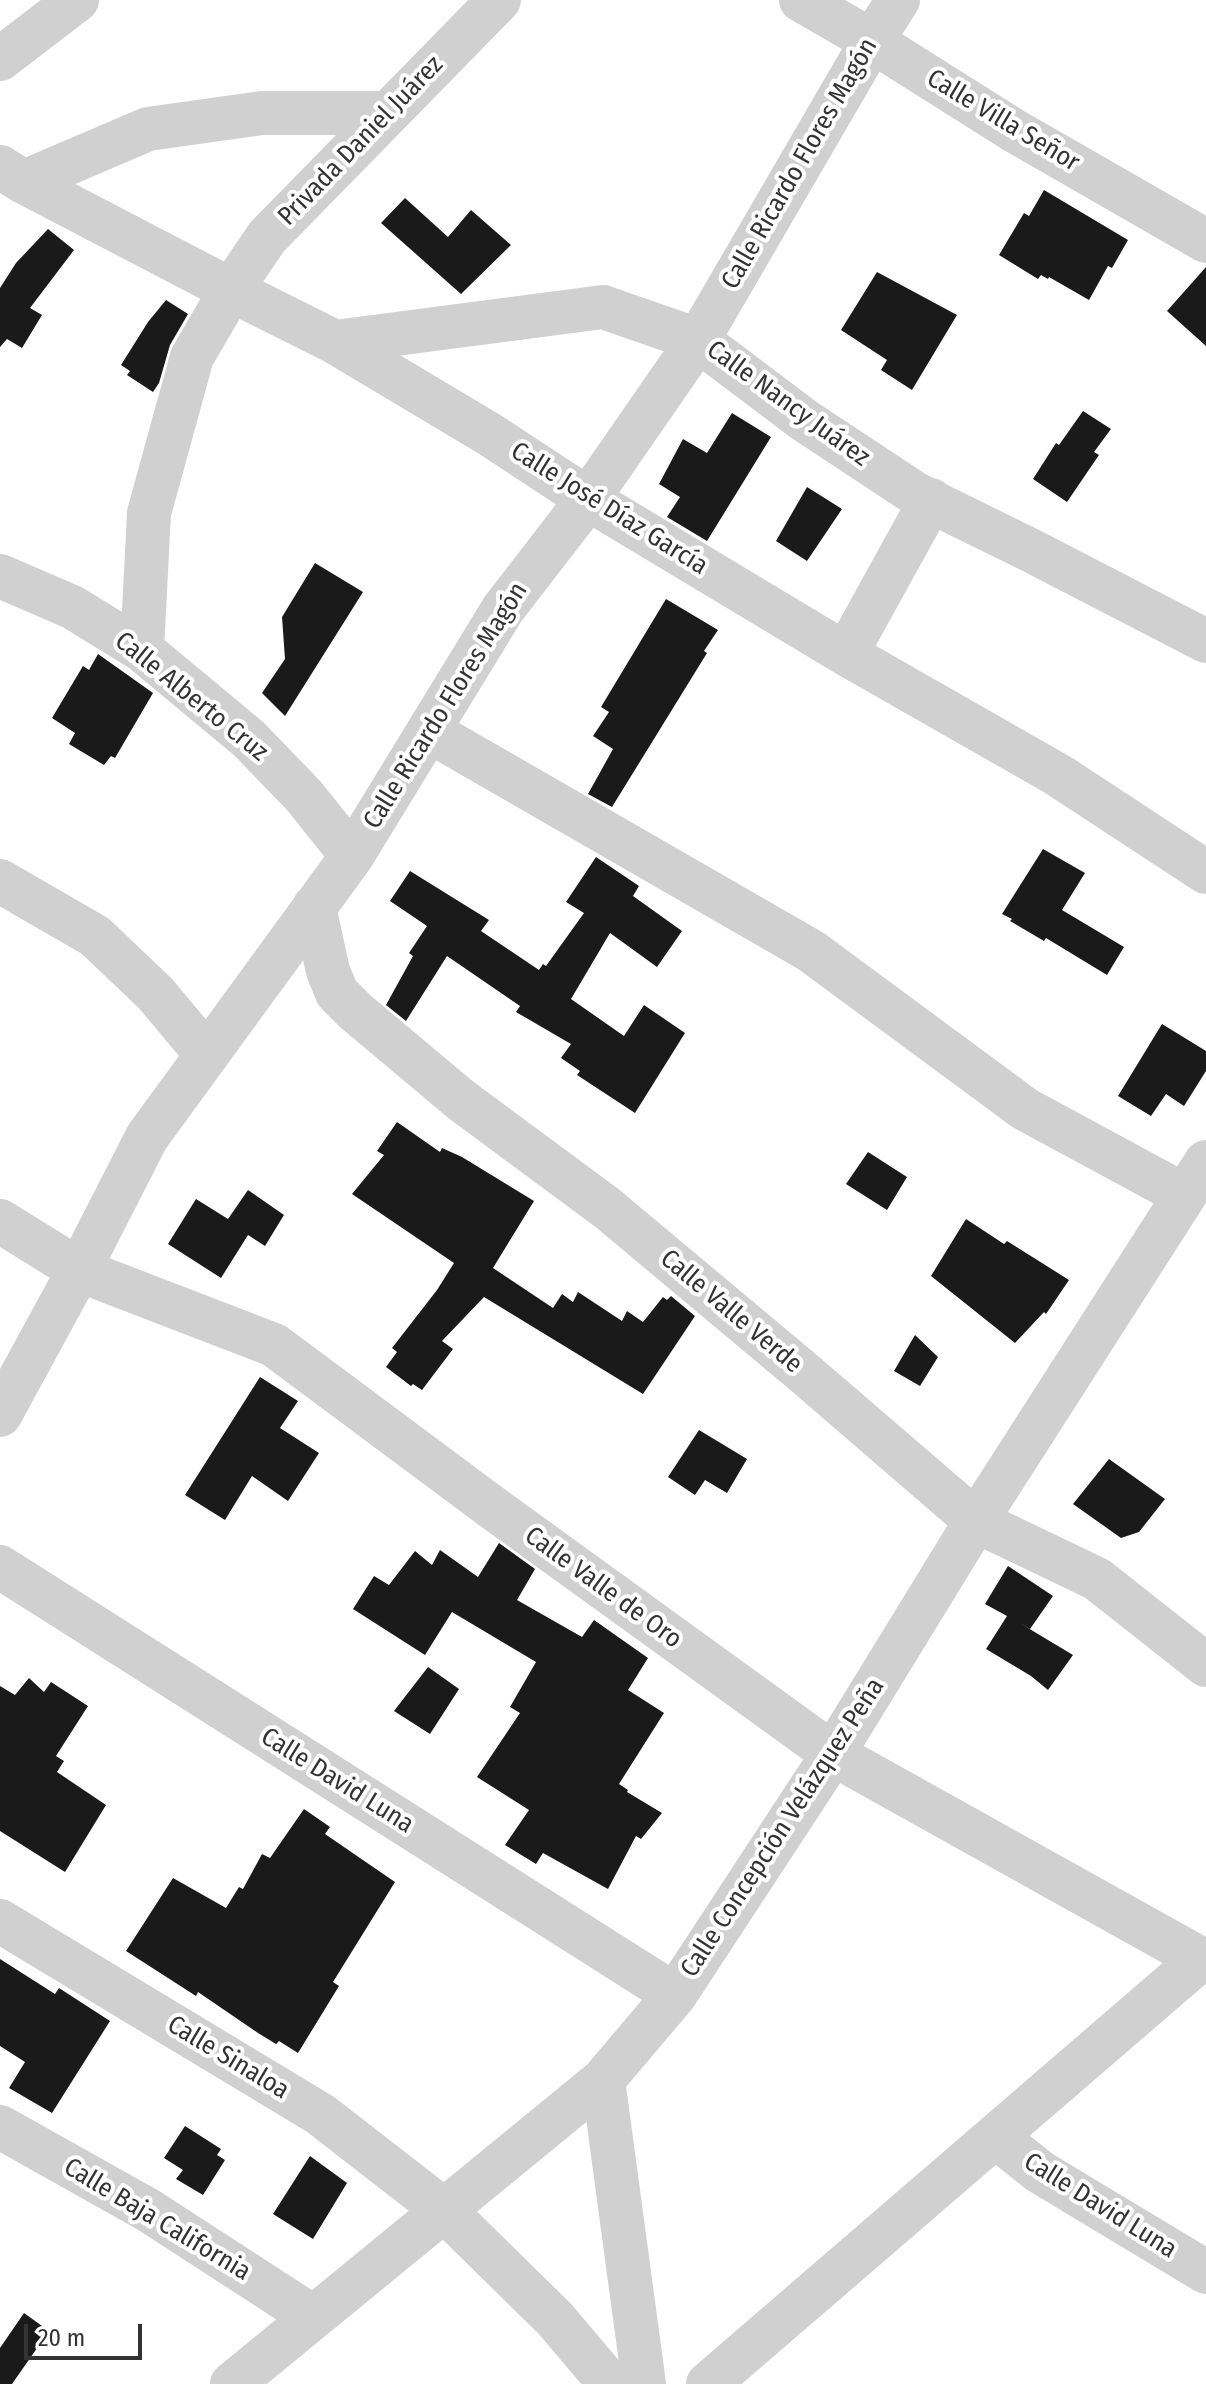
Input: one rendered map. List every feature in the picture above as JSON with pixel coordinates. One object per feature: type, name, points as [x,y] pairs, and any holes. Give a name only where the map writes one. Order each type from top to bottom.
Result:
[{"type":"street","points":[[0,59],[77,0]]},
{"type":"street","name":"Privada Daniel Juárez","points":[[142,650],[149,513],[192,357],[231,290],[267,237],[499,0]]},
{"type":"street","name":"Calle Villa Señor","points":[[801,0],[1013,130],[1206,241]]},
{"type":"street","name":"Calle Ricardo Flores Magón","points":[[0,1415],[147,1137],[352,856],[503,609],[588,499],[698,340],[898,0]]},
{"type":"street","points":[[12,175],[148,129],[262,113],[388,113]]},
{"type":"street","name":"Calle José Díaz García","points":[[12,175],[335,342],[846,654],[1058,775],[1206,872]]},
{"type":"street","name":"Calle Nancy Juárez","points":[[335,342],[603,307],[698,340],[804,420],[916,494],[1206,641]]},
{"type":"street","points":[[846,654],[931,500]]},
{"type":"street","name":"Calle Alberto Cruz","points":[[0,576],[72,607],[142,650],[249,739],[304,796],[352,856]]},
{"type":"street","points":[[429,731],[811,951],[1025,1109],[1195,1179]]},
{"type":"street","points":[[0,881],[95,936],[155,993],[207,1055]]},
{"type":"street","name":"Calle Valle Verde","points":[[314,907],[328,971],[337,993],[355,1011],[461,1100],[607,1208],[976,1521],[1097,1579],[1206,1665]]},
{"type":"street","name":"Calle Concepción Velázquez Peña","points":[[232,2384],[603,2080],[675,1995],[833,1754],[976,1521],[1195,1179]]},
{"type":"street","name":"Calle Valle de Oro","points":[[0,1221],[79,1270],[274,1345],[833,1754],[1203,1960]]},
{"type":"street","name":"Calle David Luna","points":[[0,1567],[675,1995]]},
{"type":"street","name":"Calle Sinaloa","points":[[0,1921],[320,2114],[445,2211],[555,2319],[610,2384]]},
{"type":"street","points":[[708,2384],[1203,1960]]},
{"type":"street","points":[[603,2080],[644,2384]]},
{"type":"street","name":"Calle Baja California","points":[[0,2127],[148,2210],[313,2317]]},
{"type":"street","name":"Calle David Luna","points":[[996,2137],[1040,2172],[1206,2272]]},
{"type":"building","points":[[1044,190],[1128,240],[1112,268],[1108,266],[1089,300],[1049,277],[1041,275],[1038,279],[999,255],[1024,213],[1029,216]]},
{"type":"building","points":[[405,198],[448,237],[471,210],[511,245],[461,294],[381,223]]},
{"type":"building","points":[[48,229],[74,250],[30,308],[42,315],[22,348],[7,339],[0,347],[0,288],[16,263]]},
{"type":"building","points":[[1206,267],[1206,346],[1167,311]]},
{"type":"building","points":[[877,272],[957,315],[912,390],[881,370],[887,360],[841,330]]},
{"type":"building","points":[[166,300],[188,314],[170,345],[159,383],[153,392],[127,375],[130,371],[121,365]]},
{"type":"building","points":[[1083,411],[1111,429],[1094,452],[1099,455],[1067,502],[1033,479],[1056,443],[1059,445]]},
{"type":"building","points":[[732,413],[771,437],[707,541],[667,517],[680,497],[659,484],[683,439],[707,453]]},
{"type":"building","points":[[807,487],[842,509],[807,561],[776,541]]},
{"type":"building","points":[[315,563],[363,592],[285,716],[262,693],[285,659],[282,617]]},
{"type":"building","points":[[666,599],[718,630],[612,807],[588,794],[613,749],[593,736],[609,712],[601,707]]},
{"type":"building","points":[[98,654],[153,693],[115,758],[111,756],[104,765],[69,744],[75,733],[52,718],[83,666],[89,670]]},
{"type":"building","points":[[1043,849],[1085,873],[1062,910],[1124,947],[1107,975],[1002,914]]},
{"type":"building","points":[[596,857],[639,886],[633,896],[682,931],[657,967],[610,933],[571,999],[624,1036],[644,1005],[685,1033],[635,1113],[577,1075],[580,1071],[561,1058],[571,1044],[516,1012],[520,1006],[447,956],[406,1021],[386,1005],[413,956],[409,953],[427,926],[390,901],[410,871],[489,920],[481,931],[539,970],[543,964],[546,966],[584,913],[566,902]]},
{"type":"building","points":[[1162,1024],[1206,1051],[1206,1071],[1184,1106],[1166,1094],[1151,1116],[1118,1096]]},
{"type":"building","points":[[397,1122],[440,1152],[442,1148],[462,1157],[534,1201],[493,1268],[553,1308],[562,1294],[573,1302],[578,1292],[622,1321],[627,1311],[643,1322],[663,1297],[667,1300],[671,1296],[695,1316],[643,1394],[484,1297],[442,1341],[453,1349],[422,1390],[413,1384],[411,1386],[386,1367],[397,1352],[392,1348],[454,1263],[352,1194],[384,1155],[377,1151]]},
{"type":"building","points":[[868,1152],[907,1177],[887,1210],[846,1184]]},
{"type":"building","points":[[248,1190],[284,1215],[265,1246],[248,1235],[221,1278],[168,1244],[196,1199],[228,1219]]},
{"type":"building","points":[[966,1219],[1069,1280],[1046,1314],[1044,1312],[1015,1343],[931,1276]]},
{"type":"building","points":[[915,1335],[938,1357],[920,1386],[894,1371]]},
{"type":"building","points":[[260,1377],[298,1401],[280,1428],[319,1453],[288,1501],[252,1476],[225,1520],[185,1495]]},
{"type":"building","points":[[699,1430],[747,1459],[727,1493],[705,1480],[695,1495],[668,1477]]},
{"type":"building","points":[[1109,1459],[1165,1499],[1139,1532],[1121,1538],[1073,1504]]},
{"type":"building","points":[[499,1543],[535,1569],[517,1600],[582,1637],[594,1620],[648,1658],[628,1690],[664,1713],[619,1784],[662,1813],[641,1839],[636,1836],[608,1889],[543,1853],[536,1864],[505,1845],[529,1810],[477,1777],[520,1713],[510,1707],[536,1662],[452,1612],[425,1655],[353,1609],[374,1576],[389,1585],[415,1551],[432,1565],[440,1550],[478,1577]]},
{"type":"building","points":[[1008,1566],[1053,1596],[1030,1629],[1018,1622],[1073,1655],[1048,1690],[986,1649],[1007,1616],[985,1604]]},
{"type":"building","points":[[428,1667],[459,1689],[430,1734],[394,1711]]},
{"type":"building","points":[[29,1678],[44,1692],[51,1682],[88,1706],[56,1756],[64,1761],[57,1772],[106,1805],[65,1872],[0,1831],[0,1686],[15,1695]]},
{"type":"building","points":[[304,1809],[330,1827],[325,1834],[395,1882],[333,1982],[339,1986],[298,2053],[279,2041],[276,2044],[198,1992],[196,1996],[126,1951],[173,1878],[226,1908],[239,1887],[243,1889],[262,1854],[270,1858]]},
{"type":"building","points":[[0,1959],[55,1994],[59,1988],[110,2021],[52,2113],[9,2088],[25,2062],[0,2046]]},
{"type":"building","points":[[185,2126],[221,2149],[217,2155],[225,2160],[203,2195],[176,2179],[183,2170],[164,2158]]},
{"type":"building","points":[[310,2156],[347,2183],[313,2239],[273,2214]]},
{"type":"building","points":[[24,2313],[49,2331],[12,2384],[0,2384],[0,2348]]}]
